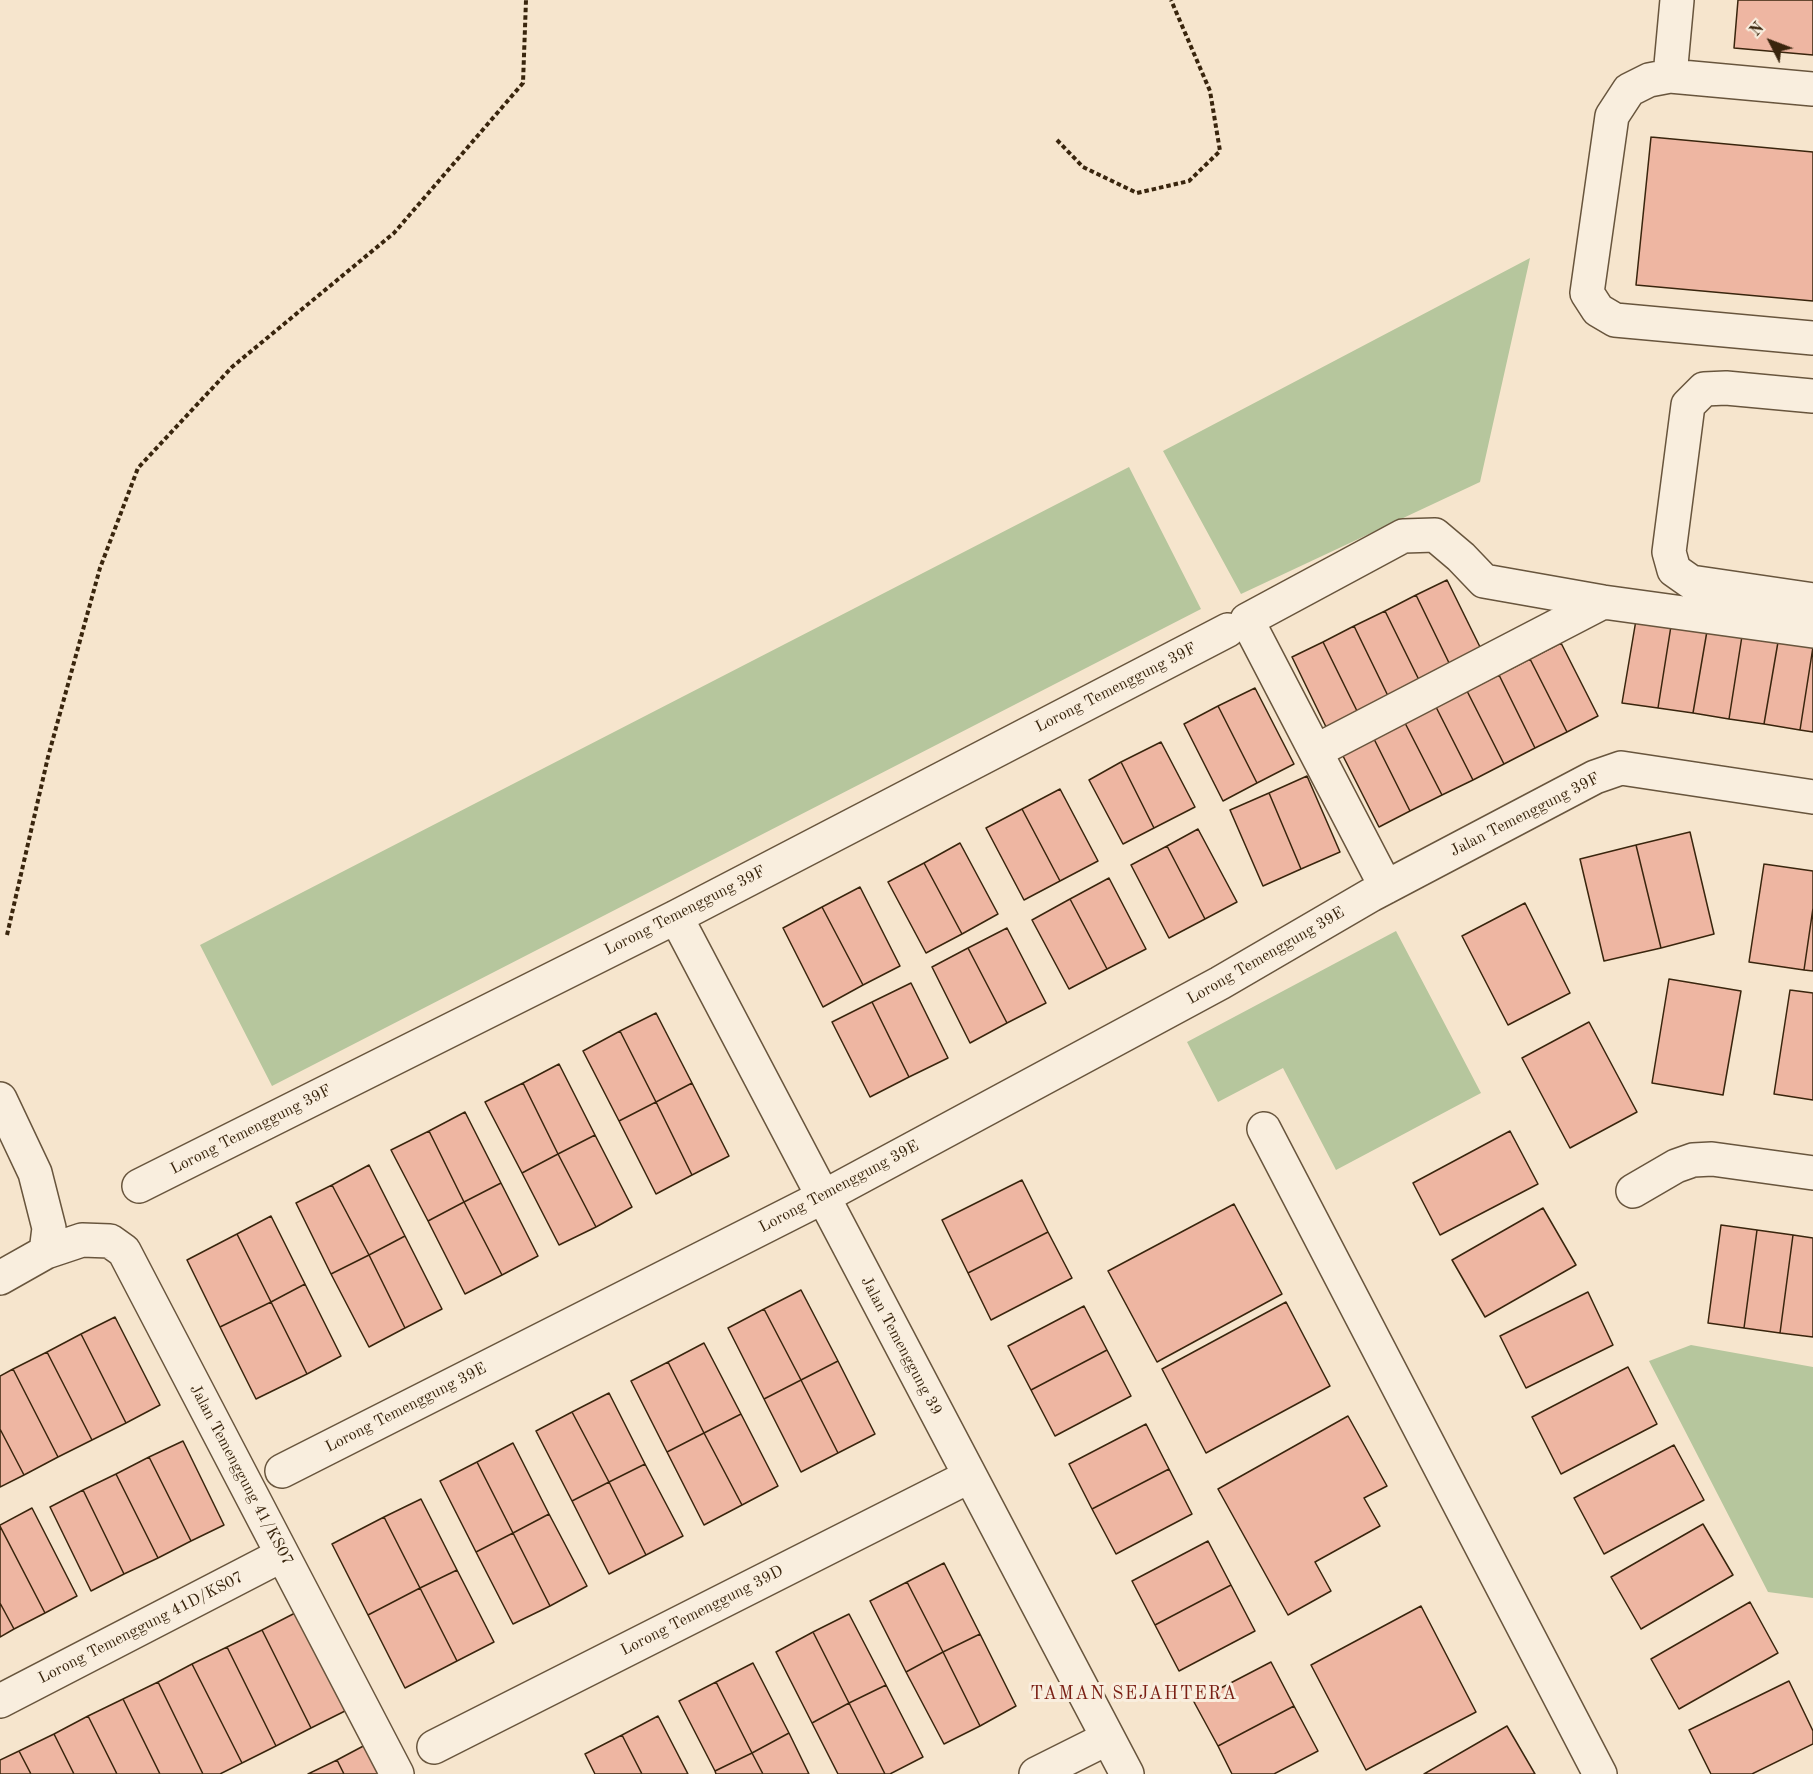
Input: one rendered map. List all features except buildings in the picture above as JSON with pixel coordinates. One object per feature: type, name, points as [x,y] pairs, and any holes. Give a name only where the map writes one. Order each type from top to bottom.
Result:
[{"type":"street","points":[[1670,76],[1677,0]]},
{"type":"street","points":[[1813,89],[1670,76],[1649,80],[1629,90],[1612,116],[1587,293],[1598,310],[1615,320],[1813,338]]},
{"type":"street","points":[[1813,396],[1726,387],[1704,389],[1688,405],[1669,552],[1674,570],[1692,582],[1813,600]]},
{"type":"street","name":"Lorong Temenggung 39F","points":[[139,1186],[676,917],[1238,625],[1403,536],[1435,535],[1484,581],[1603,602]]},
{"type":"street","points":[[1316,751],[1603,602],[1813,631]]},
{"type":"street","points":[[1238,625],[1316,751],[1386,887]]},
{"type":"street","name":"Jalan Temenggung 39F","points":[[1386,887],[1595,777],[1621,768],[1813,797]]},
{"type":"street","name":"Lorong Temenggung 39E","points":[[282,1471],[823,1197],[1220,983],[1386,887]]},
{"type":"street","name":"Jalan Temenggung 39","points":[[676,917],[1127,1774]]},
{"type":"street","points":[[0,1099],[35,1173],[49,1228],[45,1252]]},
{"type":"street","points":[[1264,1129],[1600,1774]]},
{"type":"street","points":[[1634,1191],[1676,1166],[1693,1160],[1712,1159],[1813,1173]]},
{"type":"street","name":"Jalan Temenggung 41/KS07","points":[[0,1278],[45,1252],[82,1240],[110,1241],[124,1251],[397,1774]]},
{"type":"street","name":"Lorong Temenggung 39D","points":[[434,1747],[970,1476]]},
{"type":"street","name":"Lorong Temenggung 41D/KS07","points":[[0,1701],[282,1555]]},
{"type":"street","points":[[1036,1774],[1108,1738]]},
{"type":"path","points":[[7,935],[48,757],[100,568],[138,468],[232,367],[394,232],[523,83],[526,0]]},
{"type":"path","points":[[1057,140],[1083,167],[1137,192],[1189,181],[1220,151],[1210,91],[1171,0]]},
{"type":"green space","points":[[1530,258],[1480,482],[1241,594],[1163,451]]},
{"type":"green space","points":[[1129,467],[1201,609],[272,1086],[200,945]]},
{"type":"green space","points":[[1396,931],[1481,1093],[1336,1170],[1283,1068],[1218,1102],[1187,1042]]},
{"type":"green space","points":[[1691,1345],[1813,1367],[1813,1598],[1768,1592],[1649,1361]]},
{"type":"district","name":"TAMAN SEJAHTERA","points":[[1134,1694]]}]
